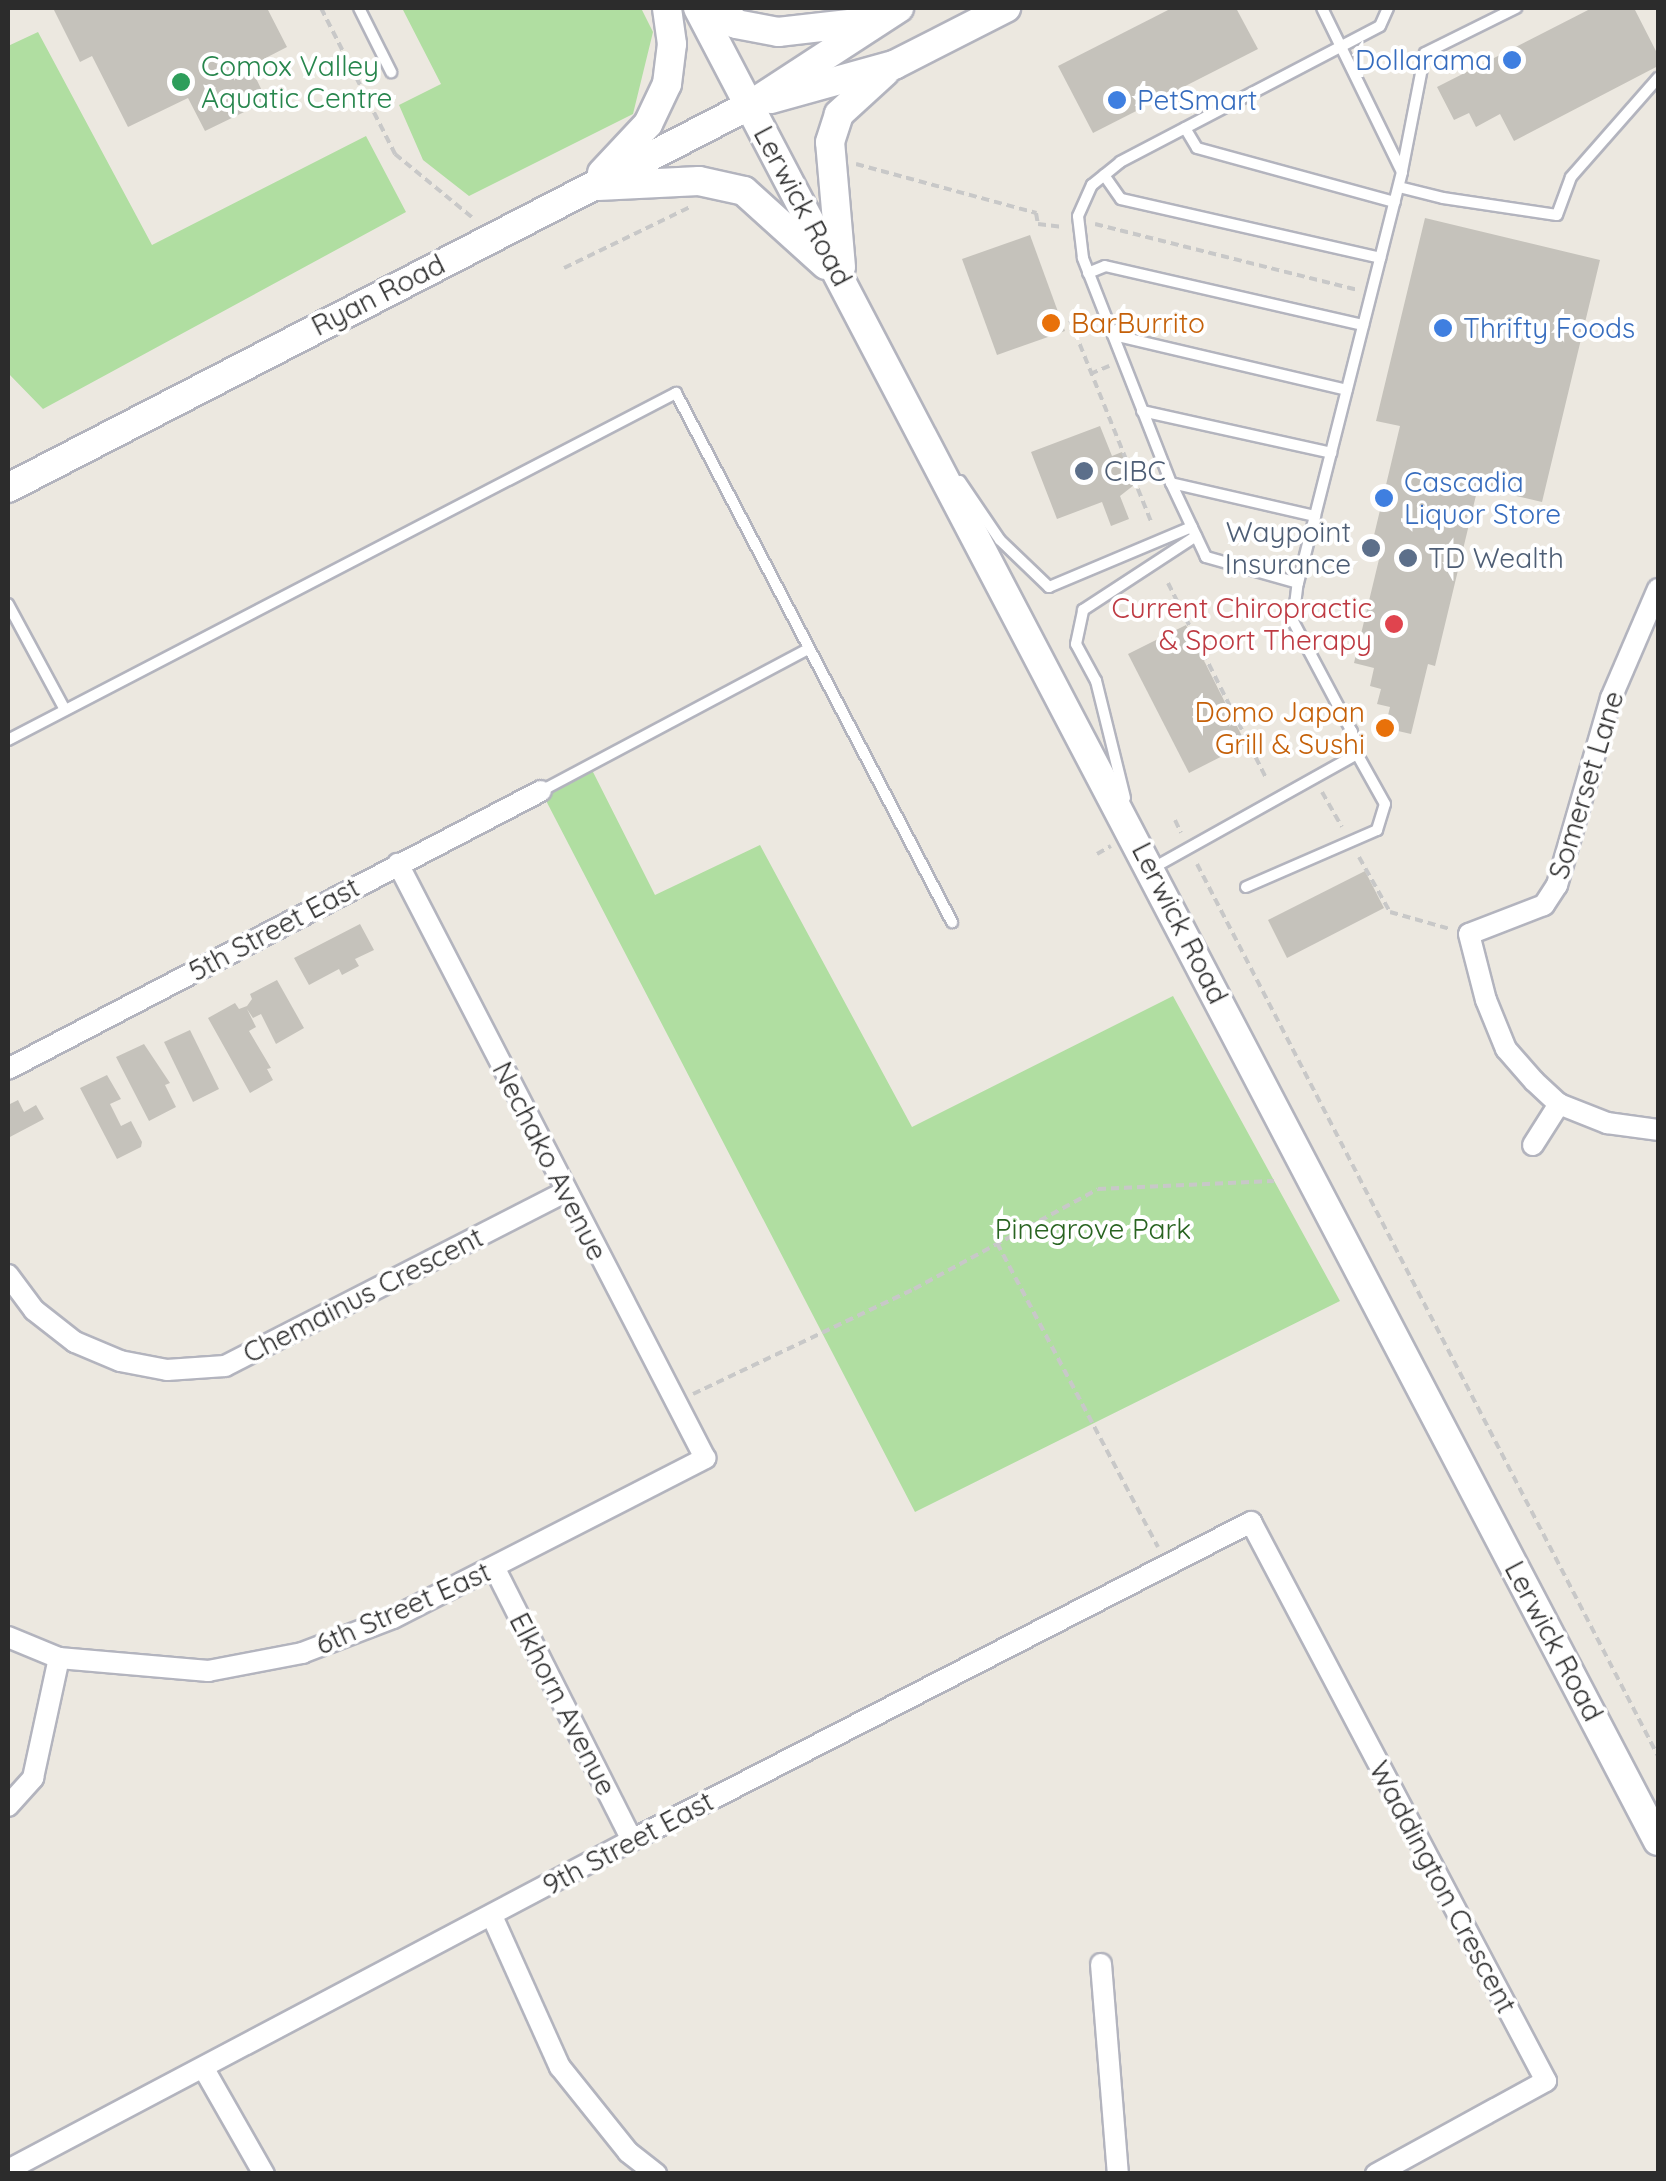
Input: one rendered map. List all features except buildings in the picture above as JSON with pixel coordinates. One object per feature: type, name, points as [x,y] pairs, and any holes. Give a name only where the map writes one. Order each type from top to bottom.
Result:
[{"type":"main road","points":[[589,186],[648,124],[665,89],[672,44],[667,8]]},
{"type":"main road","name":"Lerwick Road","points":[[698,8],[1134,834],[1658,1841]]},
{"type":"main road","points":[[722,8],[736,24],[778,32],[872,21]]},
{"type":"main road","name":"Ryan Road","points":[[8,488],[750,105],[872,21],[898,8]]},
{"type":"main road","name":"Ryan Road","points":[[750,105],[894,66],[1006,8]]},
{"type":"main road","points":[[842,279],[830,142],[839,114],[894,66]]},
{"type":"main road","points":[[589,186],[699,181],[744,191],[842,279]]},
{"type":"street","name":"Somerset Lane","points":[[1469,934],[1544,905],[1557,885],[1611,698],[1658,589]]},
{"type":"street","name":"5th Street East","points":[[8,1069],[541,792]]},
{"type":"street","name":"Nechako Avenue","points":[[398,864],[705,1458]]},
{"type":"street","points":[[1469,934],[1486,1000],[1506,1048],[1558,1104],[1607,1124],[1658,1130]]},
{"type":"street","points":[[1532,1145],[1558,1104]]},
{"type":"street","name":"Chemainus Crescent","points":[[8,1275],[34,1310],[90,1348],[120,1361],[166,1370],[224,1366],[565,1192]]},
{"type":"street","name":"6th Street East","points":[[8,1637],[59,1658],[208,1671],[302,1653],[393,1618],[705,1458]]},
{"type":"street","name":"9th Street East","points":[[8,2170],[632,1840],[1251,1522]]},
{"type":"street","name":"Waddington Crescent","points":[[1251,1522],[1546,2081],[1376,2174]]},
{"type":"street","name":"Elkhorn Avenue","points":[[494,1568],[632,1840]]},
{"type":"street","points":[[8,1806],[32,1778],[59,1658]]},
{"type":"street","points":[[492,1916],[560,2067],[628,2152],[656,2174]]},
{"type":"street","points":[[1101,1964],[1118,2174]]},
{"type":"street","points":[[204,2069],[264,2174]]},
{"type":"lane","points":[[359,8],[391,72]]},
{"type":"lane","points":[[1322,8],[1402,172]]},
{"type":"lane","points":[[1298,583],[1206,558],[1170,483],[1088,273],[1078,216],[1092,185],[1104,176],[1185,128],[1380,26],[1388,8]]},
{"type":"lane","points":[[1246,887],[1377,830],[1386,804],[1357,754],[1352,732],[1293,621],[1298,583],[1402,172],[1426,53],[1516,8]]},
{"type":"lane","points":[[1398,186],[1556,214],[1572,176],[1658,78]]},
{"type":"lane","points":[[1185,128],[1197,148],[1394,202]]},
{"type":"lane","points":[[1104,176],[1122,199],[1380,258]]},
{"type":"lane","points":[[1088,273],[1105,266],[1364,325]]},
{"type":"lane","points":[[1113,336],[1347,390]]},
{"type":"lane","points":[[8,740],[676,393],[952,922]]},
{"type":"lane","points":[[911,410],[1000,540],[1048,586],[1194,532]]},
{"type":"lane","points":[[1142,411],[1331,453]]},
{"type":"lane","points":[[1170,483],[1315,516]]},
{"type":"lane","points":[[1134,834],[1096,682],[1076,644],[1082,610],[1194,532]]},
{"type":"lane","points":[[8,604],[65,710]]},
{"type":"lane","points":[[541,792],[808,649]]},
{"type":"lane","points":[[1152,869],[1357,754]]},
{"type":"path","points":[[321,8],[396,154],[493,235]]},
{"type":"path","points":[[846,162],[1036,213],[1038,224],[1091,224],[1372,293]]},
{"type":"path","points":[[564,268],[692,207]]},
{"type":"path","points":[[1070,320],[1155,533]]},
{"type":"path","points":[[1168,582],[1267,780]]},
{"type":"path","points":[[1314,778],[1390,912],[1469,934]]},
{"type":"path","points":[[1175,820],[1658,1756]]},
{"type":"path","points":[[676,1403],[914,1289],[1098,1189],[1274,1182]]},
{"type":"path","points":[[997,1243],[1167,1565]]},
{"type":"green space","points":[[402,8],[641,8],[653,32],[633,114],[469,196],[423,160],[399,105],[441,84]]},
{"type":"green space","points":[[38,32],[152,245],[366,136],[406,212],[43,409],[8,373],[8,46]]},
{"type":"green space","name":"Pinegrove Park","points":[[590,766],[655,895],[760,845],[912,1127],[1173,996],[1340,1301],[915,1512],[541,791]]},
{"type":"place","name":"Dollarama","points":[[1512,60]]},
{"type":"place","name":"Comox Valley Aquatic Centre","points":[[181,82]]},
{"type":"place","name":"PetSmart","points":[[1117,100]]},
{"type":"place","name":"BarBurrito","points":[[1051,323]]},
{"type":"place","name":"Thrifty Foods","points":[[1443,328]]},
{"type":"place","name":"CIBC","points":[[1084,471]]},
{"type":"place","name":"Cascadia Liquor Store","points":[[1384,498]]},
{"type":"place","name":"Waypoint Insurance","points":[[1371,548]]},
{"type":"place","name":"TD Wealth","points":[[1408,558]]},
{"type":"place","name":"Current Chiropractic & Sport Therapy","points":[[1394,624]]},
{"type":"place","name":"Domo Japan Grill & Sushi","points":[[1385,728]]}]
